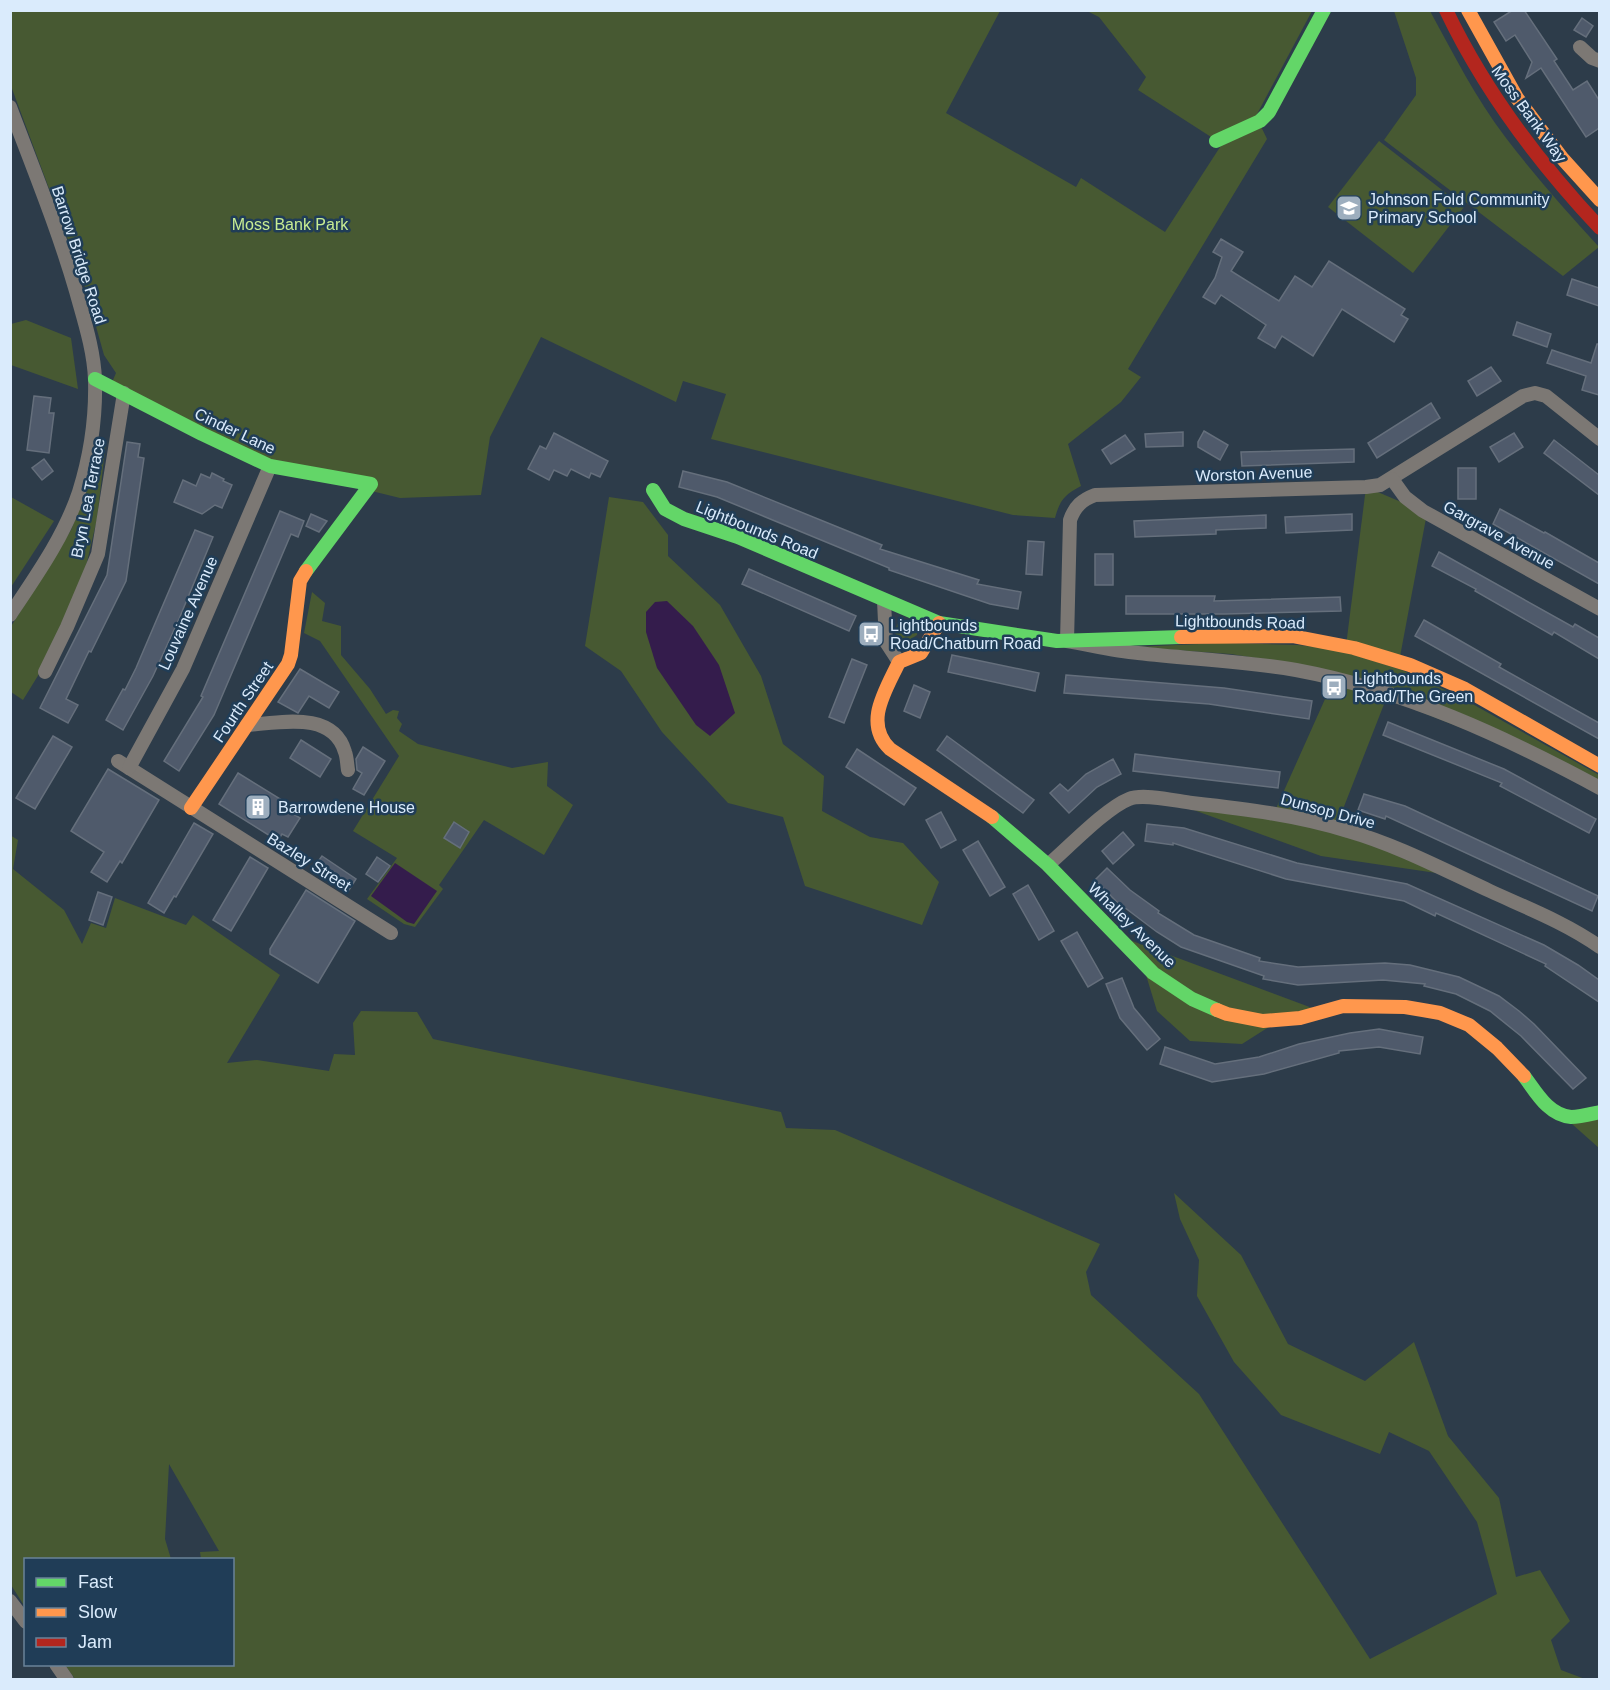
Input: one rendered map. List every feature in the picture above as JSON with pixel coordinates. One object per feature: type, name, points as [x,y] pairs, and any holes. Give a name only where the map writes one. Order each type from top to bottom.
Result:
[{"type":"main road","points":[[1216,141],[1260,121],[1269,112],[1324,10]]},
{"type":"main road","name":"Moss Bank Way","points":[[1446,10],[1477,69],[1507,117],[1573,200],[1599,228]]},
{"type":"main road","name":"Moss Bank Way","points":[[1468,10],[1518,98],[1562,158],[1599,200]]},
{"type":"main road","name":"Cinder Lane","points":[[95,379],[270,466],[371,484]]},
{"type":"main road","name":"Fourth Street","points":[[191,808],[288,664],[300,581],[309,565],[371,484]]},
{"type":"main road","name":"Lightbounds Road","points":[[653,490],[665,509],[684,519],[738,537],[939,623],[1067,641],[1136,637],[1292,636],[1354,648],[1410,665],[1465,689],[1599,766]]},
{"type":"main road","points":[[899,663],[921,653],[939,623]]},
{"type":"main road","name":"Whalley Avenue","points":[[899,663],[876,717],[876,728],[880,738],[890,749],[987,813],[1048,865],[1153,973],[1192,999],[1227,1014],[1263,1022],[1300,1018],[1343,1006],[1405,1006],[1440,1013],[1469,1025],[1497,1048],[1520,1070],[1545,1104],[1558,1114],[1572,1117],[1599,1112]]},
{"type":"street","points":[[1580,47],[1599,61]]},
{"type":"street","name":"Barrow Bridge Road","points":[[10,107],[69,268],[90,341],[95,379],[93,427],[79,492],[66,524],[48,558],[10,615]]},
{"type":"street","name":"Bryn Lea Terrace","points":[[45,672],[68,627],[98,554],[124,393]]},
{"type":"street","name":"Worston Avenue","points":[[1067,641],[1069,526],[1076,507],[1087,498],[1095,495],[1380,485],[1522,396],[1534,393],[1546,396],[1599,439]]},
{"type":"street","name":"Louvaine Avenue","points":[[123,765],[183,669],[270,466]]},
{"type":"street","name":"Gargrave Avenue","points":[[1392,479],[1405,497],[1423,511],[1599,609]]},
{"type":"street","points":[[884,601],[886,642],[899,663]]},
{"type":"street","name":"Lightbounds Road","points":[[1067,641],[1136,653],[1298,670],[1368,687],[1487,730],[1599,788]]},
{"type":"street","points":[[247,725],[318,723],[339,739],[345,752],[348,770]]},
{"type":"street","name":"Bazley Street","points":[[123,765],[391,933]]},
{"type":"street","name":"Dunsop Drive","points":[[1048,865],[1112,809],[1130,798],[1151,798],[1261,811],[1306,819],[1350,831],[1397,849],[1558,922],[1599,947]]},
{"type":"street","points":[[10,1601],[24,1619]]},
{"type":"street","points":[[57,1666],[66,1680]]},
{"type":"green space","name":"Moss Bank Park","points":[[11,11],[1000,11],[946,113],[1076,187],[1081,178],[1165,232],[1222,144],[1138,90],[1146,77],[1099,17],[1087,11],[1312,11],[1256,116],[1267,139],[1128,369],[1141,377],[1121,402],[1068,444],[1081,486],[1063,499],[1055,518],[1013,515],[711,439],[726,394],[683,381],[676,402],[541,337],[490,437],[481,495],[400,498],[270,466],[110,387],[116,373],[104,355],[83,280],[11,86]]},
{"type":"green space","points":[[1394,11],[1430,11],[1465,76],[1495,123],[1540,180],[1599,247],[1563,276],[1384,140],[1416,95],[1416,78]]},
{"type":"green space","points":[[1379,141],[1464,207],[1413,273],[1328,207]]},
{"type":"green space","points":[[26,320],[71,338],[78,389],[11,365],[11,324]]},
{"type":"green space","points":[[106,442],[97,519],[83,579],[39,674],[23,700],[11,692],[10,628],[71,530]]},
{"type":"green space","points":[[1366,487],[1427,513],[1399,662],[1346,646]]},
{"type":"green space","points":[[11,497],[54,521],[11,587]]},
{"type":"green space","points":[[609,497],[643,502],[668,535],[668,556],[720,605],[761,676],[783,744],[824,776],[822,811],[870,837],[903,843],[939,882],[922,925],[805,886],[783,817],[728,803],[662,732],[621,671],[585,646]]},
{"type":"green space","points":[[312,592],[325,603],[322,621],[341,626],[341,655],[370,689],[386,714],[393,710],[399,711],[397,718],[402,724],[399,731],[418,744],[512,768],[548,762],[547,786],[573,805],[544,855],[484,820],[439,885],[443,889],[415,927],[404,924],[367,899],[397,858],[353,831],[399,756],[320,641],[304,633]]},
{"type":"green space","points":[[910,622],[918,628],[917,635],[908,641],[900,640],[894,632],[898,623]]},
{"type":"green space","points":[[1221,643],[1298,645],[1340,650],[1402,670],[1460,697],[1599,775],[1599,782],[1304,666],[1231,654],[1133,647]]},
{"type":"green space","points":[[1334,679],[1388,694],[1336,827],[1443,874],[1321,856],[1163,799],[1274,813]]},
{"type":"green space","points":[[10,835],[18,840],[13,869],[64,910],[82,944],[91,923],[106,928],[115,898],[186,925],[193,915],[280,975],[227,1063],[257,1060],[329,1071],[334,1054],[355,1055],[353,1023],[361,1011],[417,1012],[433,1039],[781,1112],[786,1128],[835,1130],[1100,1244],[1086,1272],[1091,1295],[1199,1394],[1370,1659],[1497,1594],[1477,1522],[1429,1451],[1389,1432],[1380,1454],[1281,1415],[1234,1362],[1197,1296],[1199,1260],[1180,1219],[1174,1193],[1241,1255],[1288,1344],[1365,1381],[1414,1342],[1448,1436],[1499,1498],[1516,1577],[1540,1570],[1570,1621],[1551,1640],[1561,1670],[1585,1679],[75,1679],[66,1666],[234,1666],[234,1558],[201,1558],[200,1552],[219,1551],[169,1464],[165,1539],[171,1558],[24,1558],[24,1605],[11,1585]]},
{"type":"green space","points":[[1116,935],[1323,1012],[1280,1020],[1242,1044],[1190,1041],[1157,1011],[1142,962]]},
{"type":"green space","points":[[1599,1119],[1599,1148],[1572,1124]]},
{"type":"shaded area","points":[[667,601],[693,626],[719,665],[735,713],[710,736],[696,725],[657,668],[646,632],[646,612],[655,602]]},
{"type":"shaded area","points":[[395,863],[437,891],[414,924],[407,922],[371,896]]},
{"type":"building","points":[[1513,10],[1524,10],[1557,59],[1554,61],[1573,90],[1587,81],[1599,100],[1599,128],[1586,137],[1541,68],[1526,78],[1532,62],[1515,35],[1506,41],[1494,22]]},
{"type":"building","points":[[1582,18],[1593,26],[1586,37],[1574,30]]},
{"type":"building","points":[[1221,239],[1243,252],[1231,271],[1279,301],[1295,276],[1312,287],[1329,261],[1405,309],[1401,315],[1408,319],[1394,342],[1342,309],[1313,356],[1282,336],[1275,348],[1258,338],[1266,325],[1221,295],[1215,304],[1203,297],[1215,278],[1222,257],[1213,252]]},
{"type":"building","points":[[1572,279],[1599,288],[1599,306],[1567,295]]},
{"type":"building","points":[[1517,322],[1551,334],[1547,347],[1513,335]]},
{"type":"building","points":[[1597,344],[1599,344],[1599,395],[1582,390],[1586,376],[1547,363],[1552,350],[1591,363]]},
{"type":"building","points":[[1491,367],[1501,381],[1477,396],[1468,381]]},
{"type":"building","points":[[34,396],[51,398],[49,413],[54,413],[49,453],[27,450]]},
{"type":"building","points":[[1431,403],[1440,418],[1377,458],[1368,443]]},
{"type":"building","points":[[1204,431],[1228,445],[1220,460],[1198,447]]},
{"type":"building","points":[[1183,432],[1183,446],[1146,447],[1145,434]]},
{"type":"building","points":[[554,433],[608,461],[600,477],[591,473],[589,478],[571,469],[567,476],[554,470],[549,480],[528,469],[540,446],[546,449]]},
{"type":"building","points":[[1514,433],[1523,447],[1499,462],[1490,447]]},
{"type":"building","points":[[1125,435],[1135,449],[1111,464],[1102,450]]},
{"type":"building","points":[[1554,440],[1599,475],[1599,495],[1544,453]]},
{"type":"building","points":[[127,442],[140,444],[138,457],[144,458],[126,581],[66,699],[78,705],[68,723],[40,708],[107,575]]},
{"type":"building","points":[[1354,449],[1354,462],[1242,466],[1241,452]]},
{"type":"building","points":[[44,459],[53,471],[42,480],[32,468]]},
{"type":"building","points":[[1458,468],[1476,468],[1476,499],[1458,499]]},
{"type":"building","points":[[683,471],[727,482],[882,545],[880,549],[979,580],[977,584],[1021,592],[1018,609],[990,604],[889,570],[889,568],[717,497],[679,487]]},
{"type":"building","points":[[212,473],[232,485],[222,508],[215,505],[202,514],[174,502],[183,480],[196,486],[201,474],[210,478]]},
{"type":"building","points":[[1500,509],[1599,563],[1599,584],[1493,524]]},
{"type":"building","points":[[280,511],[304,521],[298,537],[291,534],[214,715],[179,771],[164,761],[203,697],[201,696]]},
{"type":"building","points":[[311,514],[327,521],[319,532],[306,526]]},
{"type":"building","points":[[1352,514],[1352,530],[1286,533],[1285,517]]},
{"type":"building","points":[[1266,515],[1266,528],[1216,530],[1216,534],[1135,537],[1134,521]]},
{"type":"building","points":[[195,530],[213,537],[153,676],[123,730],[106,720],[136,668]]},
{"type":"building","points":[[1028,541],[1044,542],[1042,575],[1026,574]]},
{"type":"building","points":[[1439,552],[1573,627],[1575,624],[1599,638],[1599,659],[1554,632],[1552,635],[1475,591],[1476,589],[1432,566]]},
{"type":"building","points":[[1095,554],[1113,554],[1113,585],[1095,585]]},
{"type":"building","points":[[749,569],[856,616],[849,631],[742,584]]},
{"type":"building","points":[[1126,596],[1215,596],[1214,601],[1340,597],[1341,611],[1126,614]]},
{"type":"building","points":[[1424,620],[1501,664],[1499,667],[1599,723],[1599,739],[1415,636]]},
{"type":"building","points":[[952,655],[1039,673],[1035,691],[948,672]]},
{"type":"building","points":[[852,659],[867,665],[844,723],[829,717]]},
{"type":"building","points":[[300,669],[339,692],[329,708],[309,696],[298,713],[278,702]]},
{"type":"building","points":[[1066,675],[1224,688],[1312,701],[1309,719],[1209,704],[1064,693]]},
{"type":"building","points":[[914,685],[930,692],[920,718],[904,711]]},
{"type":"building","points":[[1388,722],[1504,769],[1596,819],[1589,833],[1500,786],[1502,783],[1383,735]]},
{"type":"building","points":[[53,736],[72,747],[35,809],[16,798]]},
{"type":"building","points":[[947,736],[1034,800],[1023,813],[937,750]]},
{"type":"building","points":[[301,740],[331,759],[320,777],[290,758]]},
{"type":"building","points":[[363,747],[385,761],[364,795],[353,789],[362,773],[357,770],[356,759]]},
{"type":"building","points":[[857,749],[916,788],[904,805],[846,767]]},
{"type":"building","points":[[1135,754],[1280,772],[1278,788],[1133,771]]},
{"type":"building","points":[[1113,759],[1121,774],[1097,787],[1069,813],[1050,793],[1060,784],[1068,791],[1086,774]]},
{"type":"building","points":[[108,769],[159,800],[122,863],[120,861],[107,882],[91,872],[104,852],[71,831]]},
{"type":"building","name":"Barrowdene House","points":[[238,773],[298,810],[295,815],[300,818],[288,837],[282,834],[278,841],[219,804]]},
{"type":"building","points":[[1364,794],[1405,806],[1598,896],[1592,911],[1386,816],[1385,819],[1358,810]]},
{"type":"building","points":[[941,812],[956,840],[941,848],[926,820]]},
{"type":"building","points":[[454,822],[469,832],[460,848],[444,838]]},
{"type":"building","points":[[194,823],[213,834],[164,913],[148,903]]},
{"type":"building","points":[[1147,824],[1184,828],[1297,863],[1407,884],[1544,945],[1578,965],[1599,980],[1599,1002],[1545,966],[1546,964],[1436,913],[1435,916],[1404,901],[1286,879],[1173,843],[1173,845],[1145,841]]},
{"type":"building","points":[[1123,832],[1134,845],[1113,864],[1102,851]]},
{"type":"building","points":[[978,841],[1005,887],[990,896],[963,850]]},
{"type":"building","points":[[322,856],[356,879],[349,890],[314,867]]},
{"type":"building","points":[[250,857],[268,868],[231,931],[213,920]]},
{"type":"building","points":[[377,857],[390,866],[378,882],[366,874]]},
{"type":"building","points":[[1107,868],[1130,890],[1159,911],[1158,913],[1194,935],[1260,958],[1259,961],[1298,967],[1385,963],[1410,965],[1459,977],[1499,996],[1519,1011],[1586,1078],[1573,1089],[1521,1036],[1490,1011],[1456,994],[1424,986],[1425,984],[1383,980],[1298,985],[1263,979],[1264,976],[1181,947],[1116,901],[1095,880]]},
{"type":"building","points":[[1028,885],[1054,931],[1039,940],[1013,894]]},
{"type":"building","points":[[306,890],[355,921],[318,983],[270,954],[270,949]]},
{"type":"building","points":[[98,892],[112,897],[103,925],[89,920]]},
{"type":"building","points":[[1077,932],[1103,978],[1088,987],[1061,941]]},
{"type":"building","points":[[1122,978],[1134,1008],[1160,1039],[1147,1050],[1120,1018],[1106,984]]},
{"type":"building","points":[[1379,1029],[1423,1037],[1420,1054],[1379,1047],[1339,1051],[1339,1053],[1264,1074],[1212,1082],[1160,1064],[1165,1047],[1215,1064],[1259,1057],[1299,1044]]},
{"type":"traffic: fast","points":[[1216,141],[1260,121],[1269,112],[1324,10]]},
{"type":"traffic: fast","points":[[95,379],[270,466],[371,484],[306,571]]},
{"type":"traffic: fast","points":[[653,490],[665,509],[684,519],[738,537],[939,623],[1057,641],[1181,637]]},
{"type":"traffic: fast","points":[[992,817],[1048,865],[1153,973],[1192,999],[1217,1010]]},
{"type":"traffic: fast","points":[[1524,1076],[1543,1102],[1556,1112],[1571,1117],[1600,1112]]},
{"type":"traffic: slow","points":[[1468,10],[1517,98],[1562,158],[1600,200]]},
{"type":"traffic: slow","points":[[191,808],[288,664],[300,581],[306,571]]},
{"type":"traffic: slow","points":[[939,623],[921,653],[899,662],[883,695],[878,728],[882,739],[890,749],[992,817]]},
{"type":"traffic: slow","points":[[1181,637],[1292,636],[1354,648],[1410,665],[1465,689],[1600,766]]},
{"type":"traffic: slow","points":[[1217,1010],[1263,1021],[1300,1018],[1343,1006],[1405,1007],[1440,1013],[1469,1025],[1497,1048],[1524,1076]]},
{"type":"traffic: jam","points":[[1446,10],[1478,69],[1514,125],[1555,178],[1600,228]]},
{"type":"place","name":"Johnson Fold Community Primary School","points":[[1349,208]]},
{"type":"place","name":"Lightbounds Road/Chatburn Road","points":[[871,634]]},
{"type":"place","name":"Lightbounds Road/The Green","points":[[1334,687]]},
{"type":"place","name":"Barrowdene House","points":[[258,807]]}]
